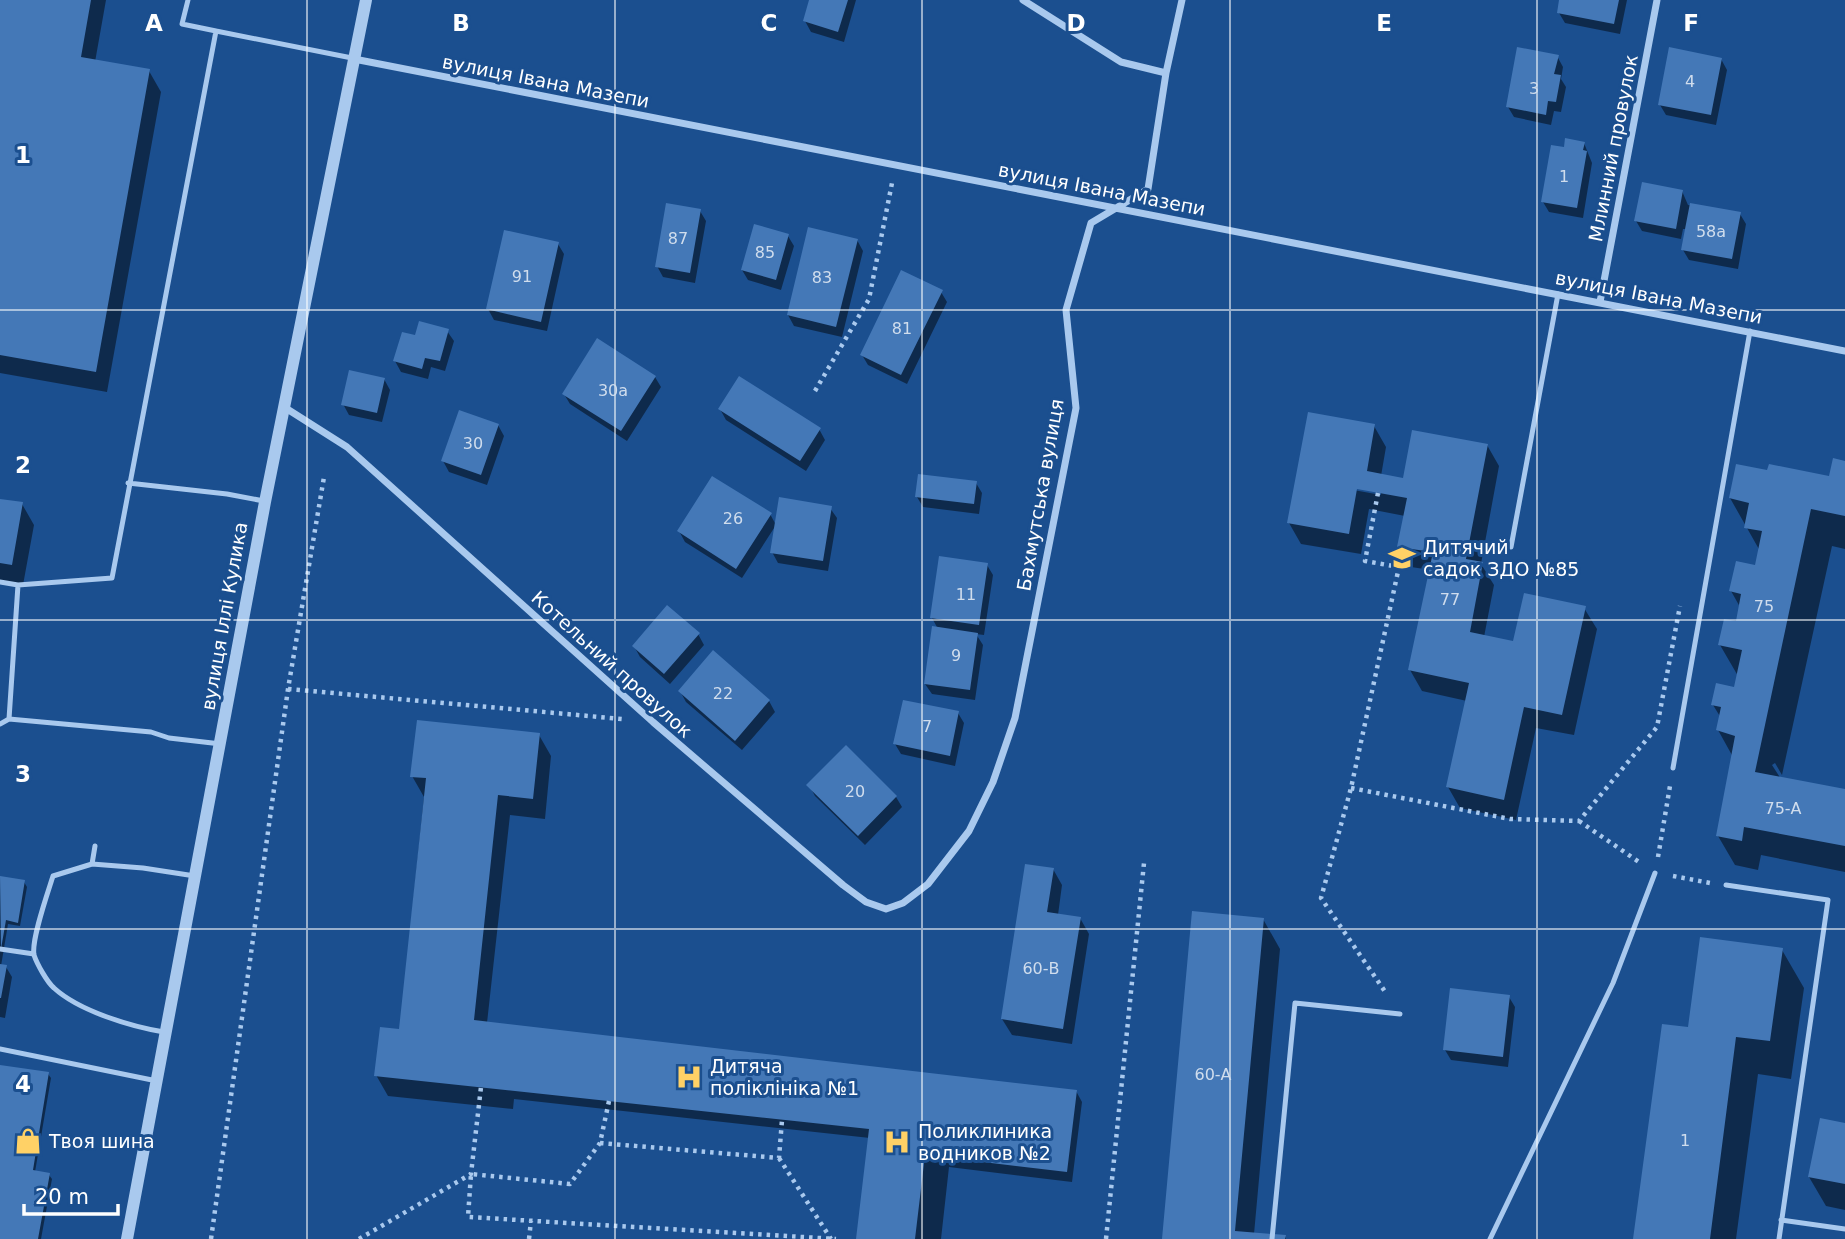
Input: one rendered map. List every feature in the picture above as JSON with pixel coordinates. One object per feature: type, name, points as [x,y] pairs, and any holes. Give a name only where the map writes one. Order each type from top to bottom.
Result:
[{"type":"street","name":"вулиця Іллі Кулика","points":[[127,1239],[265,502],[366,0]]},
{"type":"street","points":[[1023,0],[1121,62],[1166,73]]},
{"type":"street","name":"Бахмутська вулиця","points":[[928,884],[969,831],[993,782],[1015,718],[1076,408],[1066,310],[1091,223],[1147,189],[1166,73],[1182,0]]},
{"type":"street","name":"Млинний провулок","points":[[1600,302],[1657,0]]},
{"type":"street","name":"вулиця Івана Мазепи","points":[[354,58],[1845,351]]},
{"type":"street","name":"Котельний провулок","points":[[284,406],[347,447],[653,722],[843,885],[866,902],[886,909],[903,903],[928,884]]},
{"type":"lane","points":[[188,0],[182,24],[354,58]]},
{"type":"lane","points":[[0,582],[18,585],[112,578],[216,30]]},
{"type":"lane","points":[[1511,547],[1559,294]]},
{"type":"lane","points":[[1673,768],[1750,331]]},
{"type":"lane","points":[[128,483],[227,494],[265,502]]},
{"type":"lane","points":[[9,719],[18,585]]},
{"type":"lane","points":[[0,724],[9,719],[150,732],[169,738],[220,744]]},
{"type":"lane","points":[[92,864],[95,846]]},
{"type":"lane","points":[[164,1032],[141,1028],[80,1005],[52,987],[34,954],[40,915],[53,876],[92,864],[195,876]]},
{"type":"lane","points":[[1490,1239],[1613,983],[1655,873]]},
{"type":"lane","points":[[1726,886],[1828,900],[1779,1239]]},
{"type":"lane","points":[[0,949],[34,954]]},
{"type":"lane","points":[[1272,1239],[1295,1003],[1399,1013]]},
{"type":"lane","points":[[0,1049],[157,1081]]},
{"type":"lane","points":[[1781,1220],[1845,1229]]},
{"type":"path","points":[[815,391],[869,299],[895,165]]},
{"type":"path","points":[[211,1239],[288,689],[324,477]]},
{"type":"path","points":[[1378,493],[1365,561],[1399,567],[1351,788],[1321,898],[1399,1013]]},
{"type":"path","points":[[1579,821],[1657,727],[1680,605]]},
{"type":"path","points":[[288,689],[653,722]]},
{"type":"path","points":[[1655,873],[1673,768],[1657,727]]},
{"type":"path","points":[[1351,788],[1510,819],[1579,821],[1655,873],[1726,886]]},
{"type":"path","points":[[1106,1239],[1144,863]]},
{"type":"path","points":[[481,1087],[468,1217],[832,1239]]},
{"type":"path","points":[[359,1239],[471,1174],[570,1184],[600,1143],[608,1101]]},
{"type":"path","points":[[782,1119],[779,1158],[832,1239]]},
{"type":"path","points":[[600,1143],[779,1158]]},
{"type":"path","points":[[529,1239],[531,1221]]},
{"type":"path","points":[[719,1239],[720,1232]]},
{"type":"building","points":[[0,0],[91,0],[81,57],[150,69],[96,372],[0,355]]},
{"type":"building","points":[[809,0],[848,0],[838,32],[803,21]]},
{"type":"building","points":[[1559,0],[1619,0],[1614,24],[1557,13]]},
{"type":"building","points":[[1517,47],[1559,55],[1554,74],[1561,75],[1556,102],[1548,101],[1546,115],[1506,107]]},
{"type":"building","points":[[1669,47],[1722,58],[1711,115],[1658,105]]},
{"type":"building","points":[[1565,138],[1585,142],[1583,150],[1587,151],[1577,208],[1541,202],[1551,145],[1564,147]]},
{"type":"building","points":[[1642,182],[1683,190],[1676,229],[1634,221]]},
{"type":"building","points":[[666,203],[701,209],[690,273],[655,267]]},
{"type":"building","points":[[1690,203],[1741,212],[1732,259],[1681,250]]},
{"type":"building","points":[[754,224],[789,234],[776,280],[741,270]]},
{"type":"building","points":[[808,227],[858,239],[836,327],[787,315]]},
{"type":"building","points":[[504,230],[559,242],[541,322],[486,309]]},
{"type":"building","points":[[901,270],[943,290],[901,375],[860,355]]},
{"type":"building","points":[[419,321],[449,329],[440,361],[425,358],[422,369],[393,361],[402,332],[415,335]]},
{"type":"building","points":[[597,338],[656,376],[621,431],[562,394]]},
{"type":"building","points":[[349,370],[385,378],[377,413],[341,405]]},
{"type":"building","points":[[739,376],[821,428],[800,461],[718,409]]},
{"type":"building","points":[[459,410],[499,424],[481,475],[441,461]]},
{"type":"building","points":[[1308,412],[1375,424],[1367,471],[1403,478],[1412,430],[1488,444],[1466,559],[1483,562],[1470,632],[1513,641],[1524,593],[1586,606],[1562,715],[1524,707],[1504,800],[1446,787],[1469,683],[1408,670],[1433,552],[1397,547],[1407,498],[1357,489],[1349,534],[1287,523]]},
{"type":"building","points":[[1833,458],[1845,461],[1845,516],[1811,509],[1755,772],[1845,789],[1845,846],[1744,827],[1742,841],[1716,836],[1735,736],[1716,730],[1721,707],[1711,705],[1716,683],[1734,687],[1742,650],[1718,645],[1724,619],[1736,621],[1741,594],[1729,591],[1736,561],[1755,565],[1762,531],[1744,528],[1749,503],[1729,498],[1736,464],[1767,470],[1769,464],[1829,476]]},
{"type":"building","points":[[918,474],[977,481],[974,504],[915,497]]},
{"type":"building","points":[[712,476],[772,513],[736,569],[677,531]]},
{"type":"building","points":[[779,497],[832,506],[823,561],[770,553]]},
{"type":"building","points":[[0,499],[23,502],[12,565],[0,563]]},
{"type":"building","points":[[939,556],[988,563],[979,625],[930,618]]},
{"type":"building","points":[[667,605],[700,633],[664,674],[632,646]]},
{"type":"building","points":[[932,626],[978,633],[970,690],[924,684]]},
{"type":"building","points":[[713,650],[770,700],[735,741],[678,691]]},
{"type":"building","points":[[903,700],[959,711],[950,756],[893,744]]},
{"type":"building","points":[[417,720],[540,733],[533,799],[498,795],[474,1020],[1077,1090],[1067,1172],[925,1155],[915,1239],[856,1239],[869,1129],[374,1076],[380,1027],[399,1029],[426,778],[410,777]]},
{"type":"building","points":[[846,745],[897,796],[858,836],[806,785]]},
{"type":"building","points":[[1025,864],[1054,868],[1047,912],[1081,917],[1063,1029],[1001,1019]]},
{"type":"building","points":[[0,876],[25,880],[18,923],[6,920],[1,949]]},
{"type":"building","points":[[1192,911],[1264,918],[1235,1231],[1286,1235],[1285,1239],[1162,1239]]},
{"type":"building","points":[[1700,937],[1783,948],[1770,1041],[1736,1037],[1710,1239],[1633,1239],[1662,1024],[1688,1027]]},
{"type":"building","points":[[0,964],[7,965],[1,998],[0,998]]},
{"type":"building","points":[[1450,988],[1510,995],[1503,1057],[1443,1050]]},
{"type":"building","points":[[0,1065],[49,1072],[33,1170],[50,1173],[38,1239],[0,1239]]},
{"type":"building","points":[[1820,1118],[1845,1123],[1845,1184],[1808,1177]]},
{"type":"place","name":"Дитячий садок ЗДО №85","points":[[1402,558]]},
{"type":"place","name":"Дитяча поліклініка №1","points":[[689,1077]]},
{"type":"place","name":"Твоя шина","points":[[28,1141]]},
{"type":"place","name":"Поликлиника водников №2","points":[[897,1142]]}]
